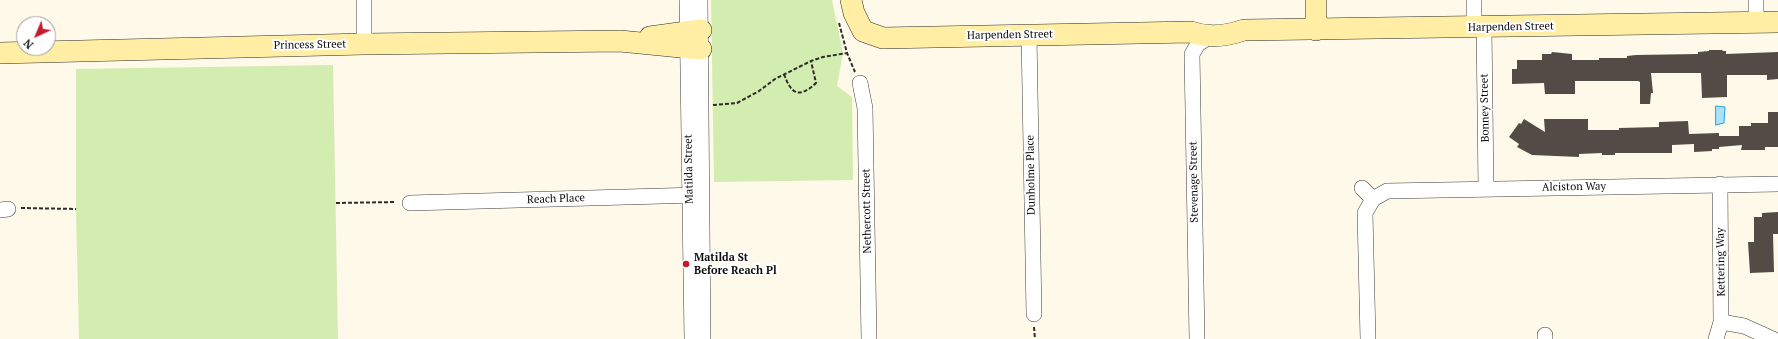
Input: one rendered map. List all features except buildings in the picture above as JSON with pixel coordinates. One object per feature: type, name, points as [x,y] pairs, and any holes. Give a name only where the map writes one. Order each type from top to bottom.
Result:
[{"type":"street","points":[[364,0],[364,44]]},
{"type":"street","name":"Matilda Street","points":[[688,0],[695,40]]},
{"type":"street","name":"Matilda Street","points":[[692,339],[695,195],[695,40],[700,0]]},
{"type":"street","name":"Harpenden Street","points":[[851,0],[854,13],[863,31],[883,38],[1191,32],[1201,36],[1232,34],[1244,30],[1778,22]]},
{"type":"street","points":[[1316,0],[1316,30]]},
{"type":"street","name":"Bonney Street","points":[[1474,0],[1479,27],[1486,189]]},
{"type":"street","points":[[1756,0],[1756,22]]},
{"type":"street","name":"Harpenden Street","points":[[1191,32],[1200,27],[1233,26],[1244,30]]},
{"type":"street","name":"Dunholme Place","points":[[1029,35],[1034,314]]},
{"type":"street","name":"Stevenage Street","points":[[1196,339],[1192,54],[1198,44],[1212,35]]},
{"type":"street","name":"Princess Street","points":[[0,54],[364,44],[695,40]]},
{"type":"street","name":"Nethercott Street","points":[[860,83],[865,108],[869,339]]},
{"type":"street","name":"Kettering Way","points":[[1716,339],[1721,322],[1720,184]]},
{"type":"street","name":"Alciston Way","points":[[1373,199],[1387,191],[1778,184]]},
{"type":"street","points":[[1362,188],[1373,199],[1365,213],[1368,339]]},
{"type":"street","name":"Matilda Street","points":[[695,195],[703,339]]},
{"type":"street","name":"Reach Place","points":[[410,203],[695,195]]},
{"type":"street","points":[[1721,322],[1744,326],[1773,339]]},
{"type":"path","points":[[838,16],[847,53],[860,83]]},
{"type":"path","points":[[710,105],[737,103],[759,91],[775,79],[811,61],[823,57],[847,53]]},
{"type":"path","points":[[784,74],[789,87],[794,91],[802,93],[810,89],[816,83],[811,61]]},
{"type":"path","points":[[336,204],[394,201],[410,203]]},
{"type":"path","points":[[4,210],[76,209]]},
{"type":"green space","points":[[711,0],[832,0],[843,53],[837,86],[852,97],[853,180],[714,182]]},
{"type":"green space","points":[[333,65],[338,339],[79,339],[76,209],[76,69]]},
{"type":"water","points":[[1716,106],[1725,107],[1724,123],[1716,125]]},
{"type":"place","name":"Matilda St Before Reach Pl","points":[[686,264]]}]
